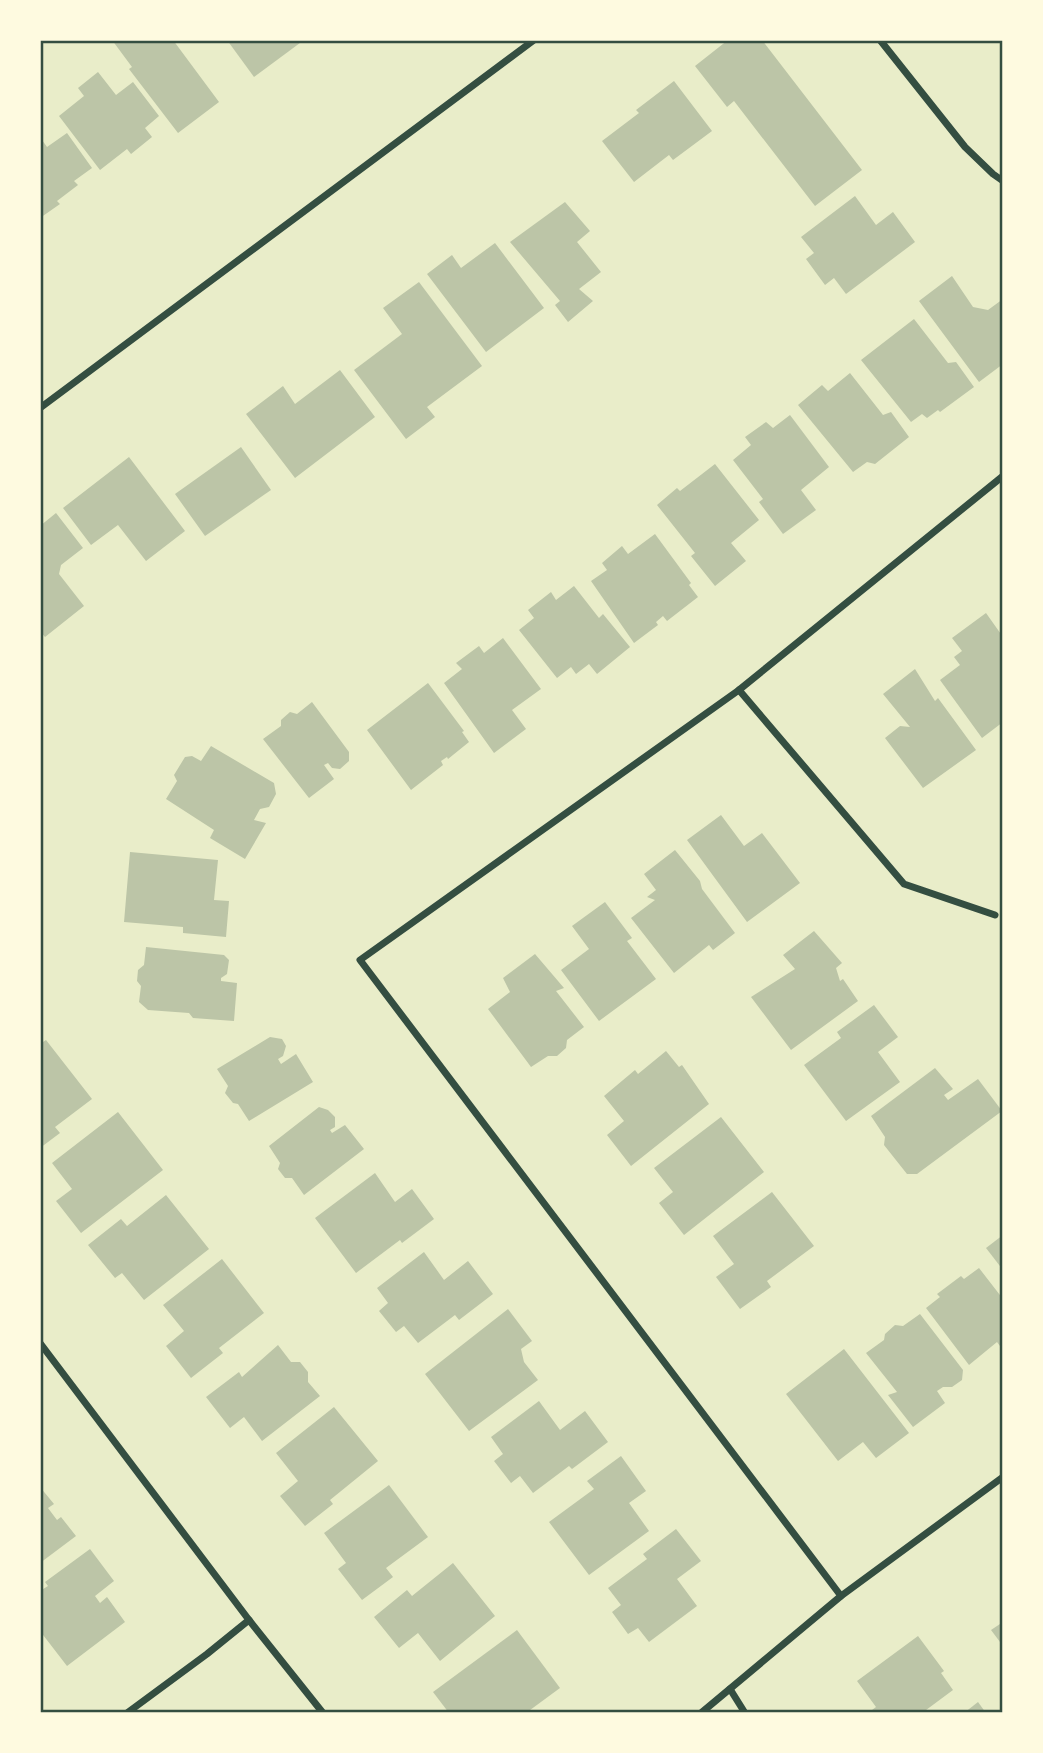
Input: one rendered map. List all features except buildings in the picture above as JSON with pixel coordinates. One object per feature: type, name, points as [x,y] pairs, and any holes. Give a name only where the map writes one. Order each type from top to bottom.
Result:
[{"type":"street","points":[[40,408],[534,40]]},
{"type":"street","points":[[880,40],[965,147],[1003,181]]},
{"type":"street","points":[[841,1596],[360,960],[739,690],[1003,476]]},
{"type":"street","points":[[739,690],[904,884],[995,915]]},
{"type":"street","points":[[40,1343],[249,1620],[323,1713]]},
{"type":"street","points":[[701,1713],[841,1596],[1003,1476]]},
{"type":"street","points":[[127,1713],[249,1620]]},
{"type":"street","points":[[730,1689],[745,1713]]}]
